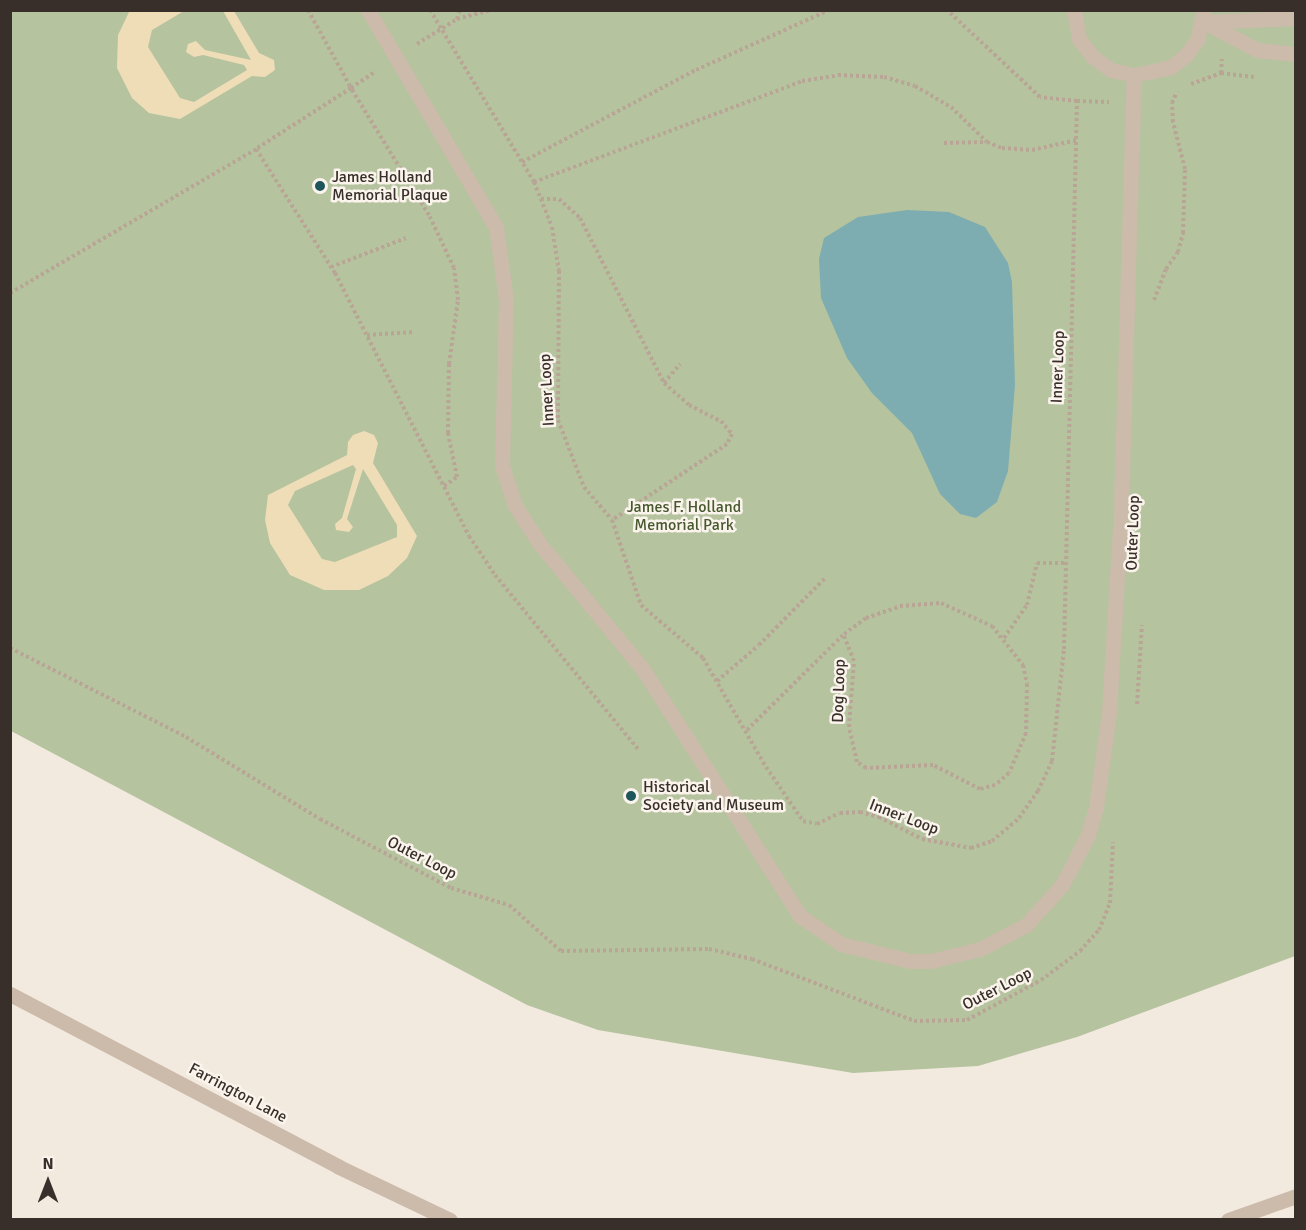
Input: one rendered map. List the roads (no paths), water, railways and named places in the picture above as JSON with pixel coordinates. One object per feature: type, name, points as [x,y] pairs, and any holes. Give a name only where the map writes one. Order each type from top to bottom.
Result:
[{"type":"street","points":[[368,10],[496,227],[506,300],[502,466],[514,504],[540,543],[642,668],[800,916],[841,944],[910,961],[931,961],[980,949],[1026,925],[1062,885],[1088,835],[1096,807],[1108,712],[1121,507],[1134,75]]},
{"type":"street","points":[[1074,10],[1079,39],[1093,57],[1112,70],[1134,75],[1171,67],[1197,40],[1204,16]]},
{"type":"street","points":[[1204,16],[1296,18]]},
{"type":"street","points":[[1204,16],[1257,50],[1296,54]]},
{"type":"street","name":"Farrington Lane","points":[[10,994],[339,1167],[450,1220]]},
{"type":"street","points":[[1228,1220],[1296,1196]]},
{"type":"water","points":[[907,210],[949,212],[985,227],[1008,263],[1012,282],[1015,385],[1008,471],[997,502],[976,518],[960,514],[940,494],[912,433],[872,393],[847,358],[821,298],[819,259],[824,238],[858,217]]},
{"type":"place","name":"James Holland Memorial Plaque","points":[[320,186]]},
{"type":"place","name":"Historical Society and Museum","points":[[631,796]]},
{"type":"park label","name":"James F. Holland Memorial Park","points":[[684,516]]}]
